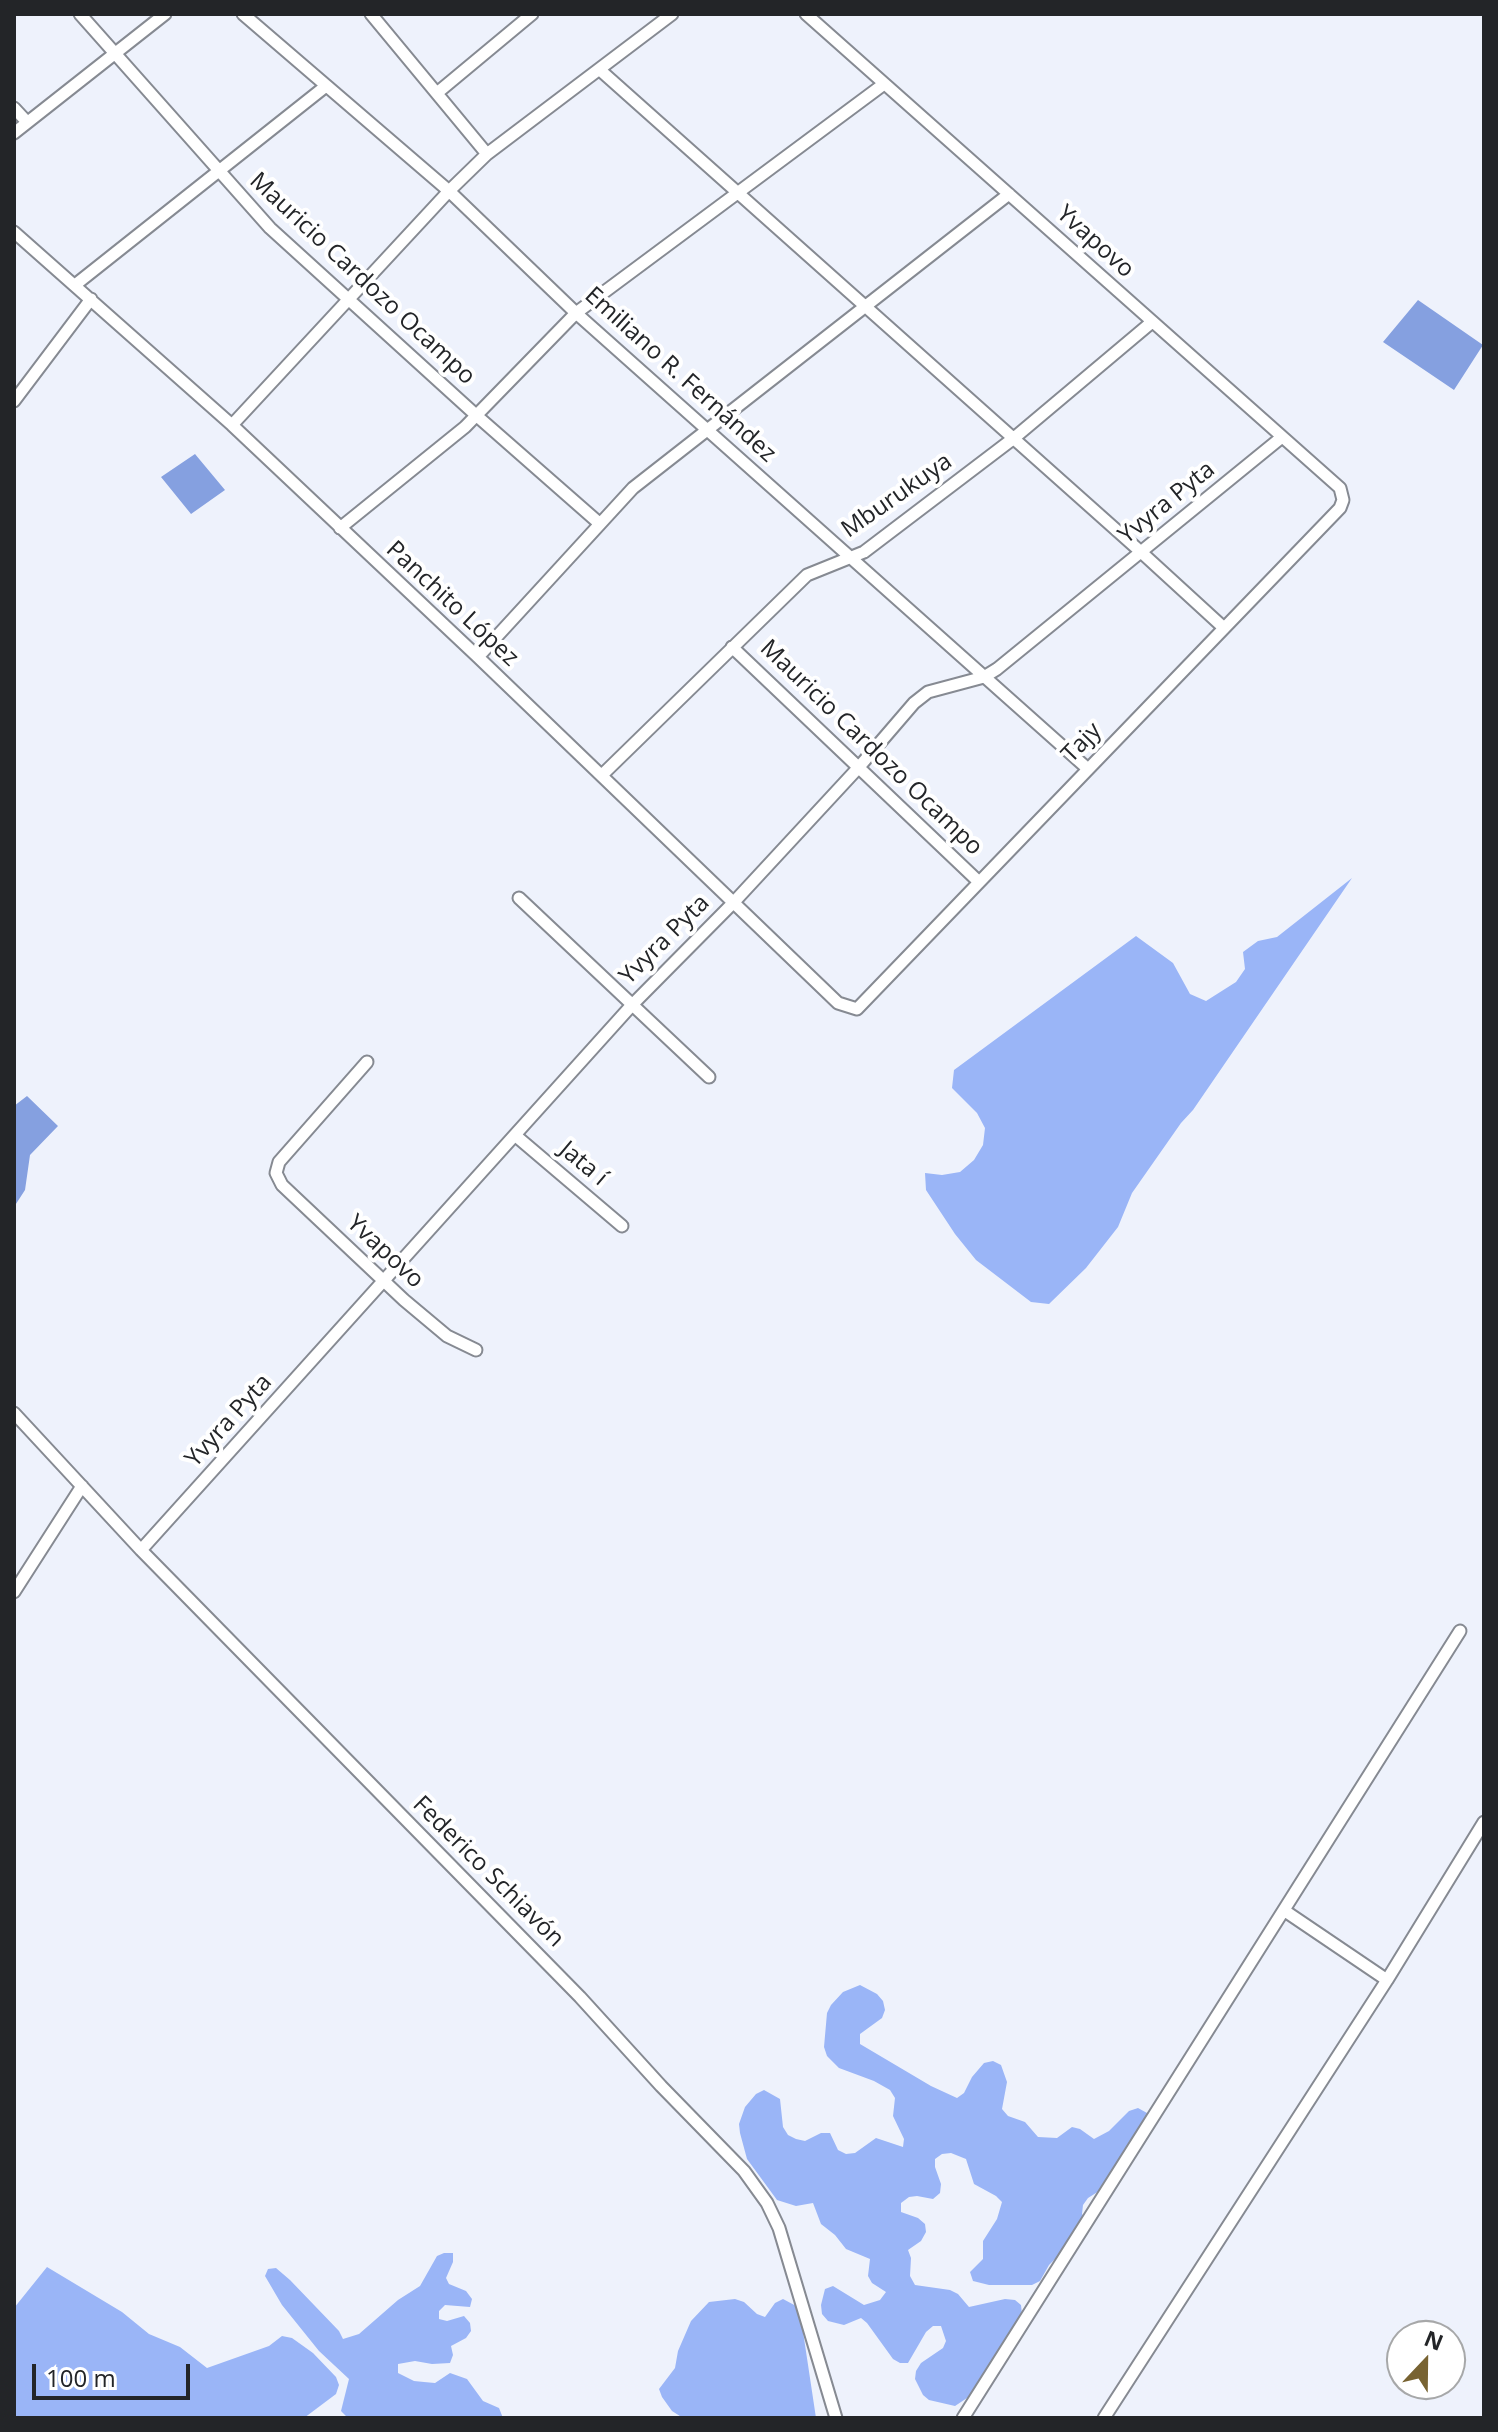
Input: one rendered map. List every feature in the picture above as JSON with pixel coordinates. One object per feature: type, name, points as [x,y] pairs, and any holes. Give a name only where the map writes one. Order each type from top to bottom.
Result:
[{"type":"street","name":"Mauricio Cardozo Ocampo","points":[[80,14],[270,228],[599,523]]},
{"type":"street","points":[[14,133],[165,14]]},
{"type":"street","name":"Emiliano R. Fernández","points":[[243,14],[449,191],[576,313],[1088,769]]},
{"type":"street","points":[[371,14],[487,154]]},
{"type":"street","points":[[437,93],[532,14]]},
{"type":"street","points":[[232,425],[348,298],[487,154],[672,14]]},
{"type":"street","name":"Yvapovo","points":[[806,14],[1340,488],[1343,500],[1340,508]]},
{"type":"street","points":[[600,70],[1224,628]]},
{"type":"street","points":[[340,528],[477,416],[576,313],[884,84]]},
{"type":"street","points":[[75,285],[326,86]]},
{"type":"street","points":[[14,108],[27,122]]},
{"type":"street","points":[[478,657],[633,488],[1009,194]]},
{"type":"street","name":"Panchito López","points":[[14,232],[232,425],[838,1003],[857,1009]]},
{"type":"street","points":[[14,401],[91,299]]},
{"type":"street","name":"Mburukuya","points":[[602,775],[807,575],[864,552],[1014,438],[1152,322]]},
{"type":"street","name":"Yvyra Pyta","points":[[141,1550],[631,1006],[734,902],[914,703],[928,692],[984,677],[1282,437]]},
{"type":"street","name":"Tajy","points":[[857,1009],[1340,508]]},
{"type":"street","name":"Mauricio Cardozo Ocampo","points":[[732,647],[979,882]]},
{"type":"street","points":[[519,898],[709,1077]]},
{"type":"street","name":"Yvapovo","points":[[367,1062],[279,1162],[276,1173],[282,1185],[447,1336],[476,1350]]},
{"type":"street","name":"Jata í","points":[[516,1136],[622,1226]]},
{"type":"street","name":"Federico Schiavón","points":[[14,1413],[141,1550],[580,1997],[744,2171],[767,2203],[779,2228],[836,2418]]},
{"type":"street","points":[[14,1592],[82,1486]]},
{"type":"street","points":[[963,2418],[1460,1631]]},
{"type":"street","points":[[1104,2418],[1387,1980],[1484,1822]]},
{"type":"street","points":[[1285,1911],[1387,1980]]},
{"type":"shaded area","points":[[1418,300],[1483,345],[1454,390],[1383,342]]},
{"type":"shaded area","points":[[195,454],[225,490],[191,514],[161,477]]},
{"type":"shaded area","points":[[1352,878],[1193,1110],[1132,1193],[1118,1227],[1086,1268],[1049,1304],[1031,1302],[976,1260],[926,1190],[925,1173],[942,1175],[960,1172],[974,1160],[983,1145],[985,1128],[977,1113],[952,1088],[954,1070],[1136,936],[1173,963],[1190,994],[1206,1001],[1236,982],[1245,969],[1243,952],[1258,941],[1277,937]]},
{"type":"shaded area","points":[[27,1096],[58,1126],[30,1155],[25,1190],[14,1207],[14,1106]]},
{"type":"shaded area","points":[[860,1985],[877,1994],[885,2010],[882,2018],[860,2034],[860,2044],[957,2098],[964,2093],[984,2063],[993,2061],[1001,2065],[1007,2082],[1002,2109],[1008,2116],[1025,2122],[1038,2137],[1057,2138],[1072,2127],[1094,2139],[1109,2131],[1129,2111],[1138,2108],[1147,2113],[1149,2125],[1118,2179],[1088,2198],[1082,2214],[1087,2222],[1049,2265],[1040,2281],[1032,2285],[989,2285],[973,2281],[970,2272],[983,2259],[983,2241],[997,2219],[1002,2202],[974,2184],[966,2159],[951,2153],[942,2154],[935,2159],[940,2193],[933,2199],[909,2197],[901,2203],[901,2212],[925,2224],[926,2232],[921,2241],[908,2250],[910,2276],[915,2285],[950,2290],[969,2307],[1005,2299],[1015,2300],[1021,2305],[1022,2314],[1015,2331],[970,2396],[955,2406],[929,2400],[915,2379],[921,2363],[943,2348],[946,2341],[941,2326],[933,2326],[926,2332],[908,2363],[900,2363],[893,2359],[861,2318],[844,2325],[828,2321],[822,2314],[825,2289],[833,2286],[864,2305],[880,2300],[886,2292],[872,2283],[868,2276],[870,2259],[846,2249],[821,2224],[813,2203],[796,2206],[777,2200],[747,2159],[740,2133],[739,2124],[745,2107],[764,2090],[780,2099],[783,2127],[788,2135],[796,2139],[805,2141],[821,2133],[830,2133],[838,2150],[846,2154],[855,2153],[876,2138],[903,2147],[904,2139],[893,2116],[895,2098],[890,2090],[839,2068],[827,2056],[824,2047],[827,2013],[831,2005],[843,1992]]},
{"type":"shaded area","points":[[453,2253],[453,2262],[446,2278],[449,2284],[466,2291],[472,2299],[470,2307],[445,2305],[439,2311],[439,2319],[447,2321],[464,2316],[470,2323],[471,2331],[466,2338],[451,2346],[453,2355],[450,2363],[415,2361],[398,2364],[398,2373],[414,2381],[435,2383],[450,2373],[467,2379],[483,2401],[499,2408],[503,2418],[347,2417],[341,2411],[349,2379],[319,2351],[282,2305],[265,2276],[268,2269],[276,2268],[290,2280],[343,2339],[359,2334],[398,2300],[420,2286],[437,2256]]},
{"type":"shaded area","points":[[47,2267],[122,2312],[149,2334],[180,2347],[207,2368],[269,2346],[282,2336],[292,2338],[313,2353],[336,2377],[339,2385],[336,2394],[304,2418],[14,2418],[14,2308]]},
{"type":"shaded area","points":[[735,2299],[765,2317],[775,2303],[783,2299],[799,2305],[816,2418],[683,2418],[672,2411],[662,2397],[659,2389],[675,2368],[678,2351],[691,2321],[709,2302]]}]
